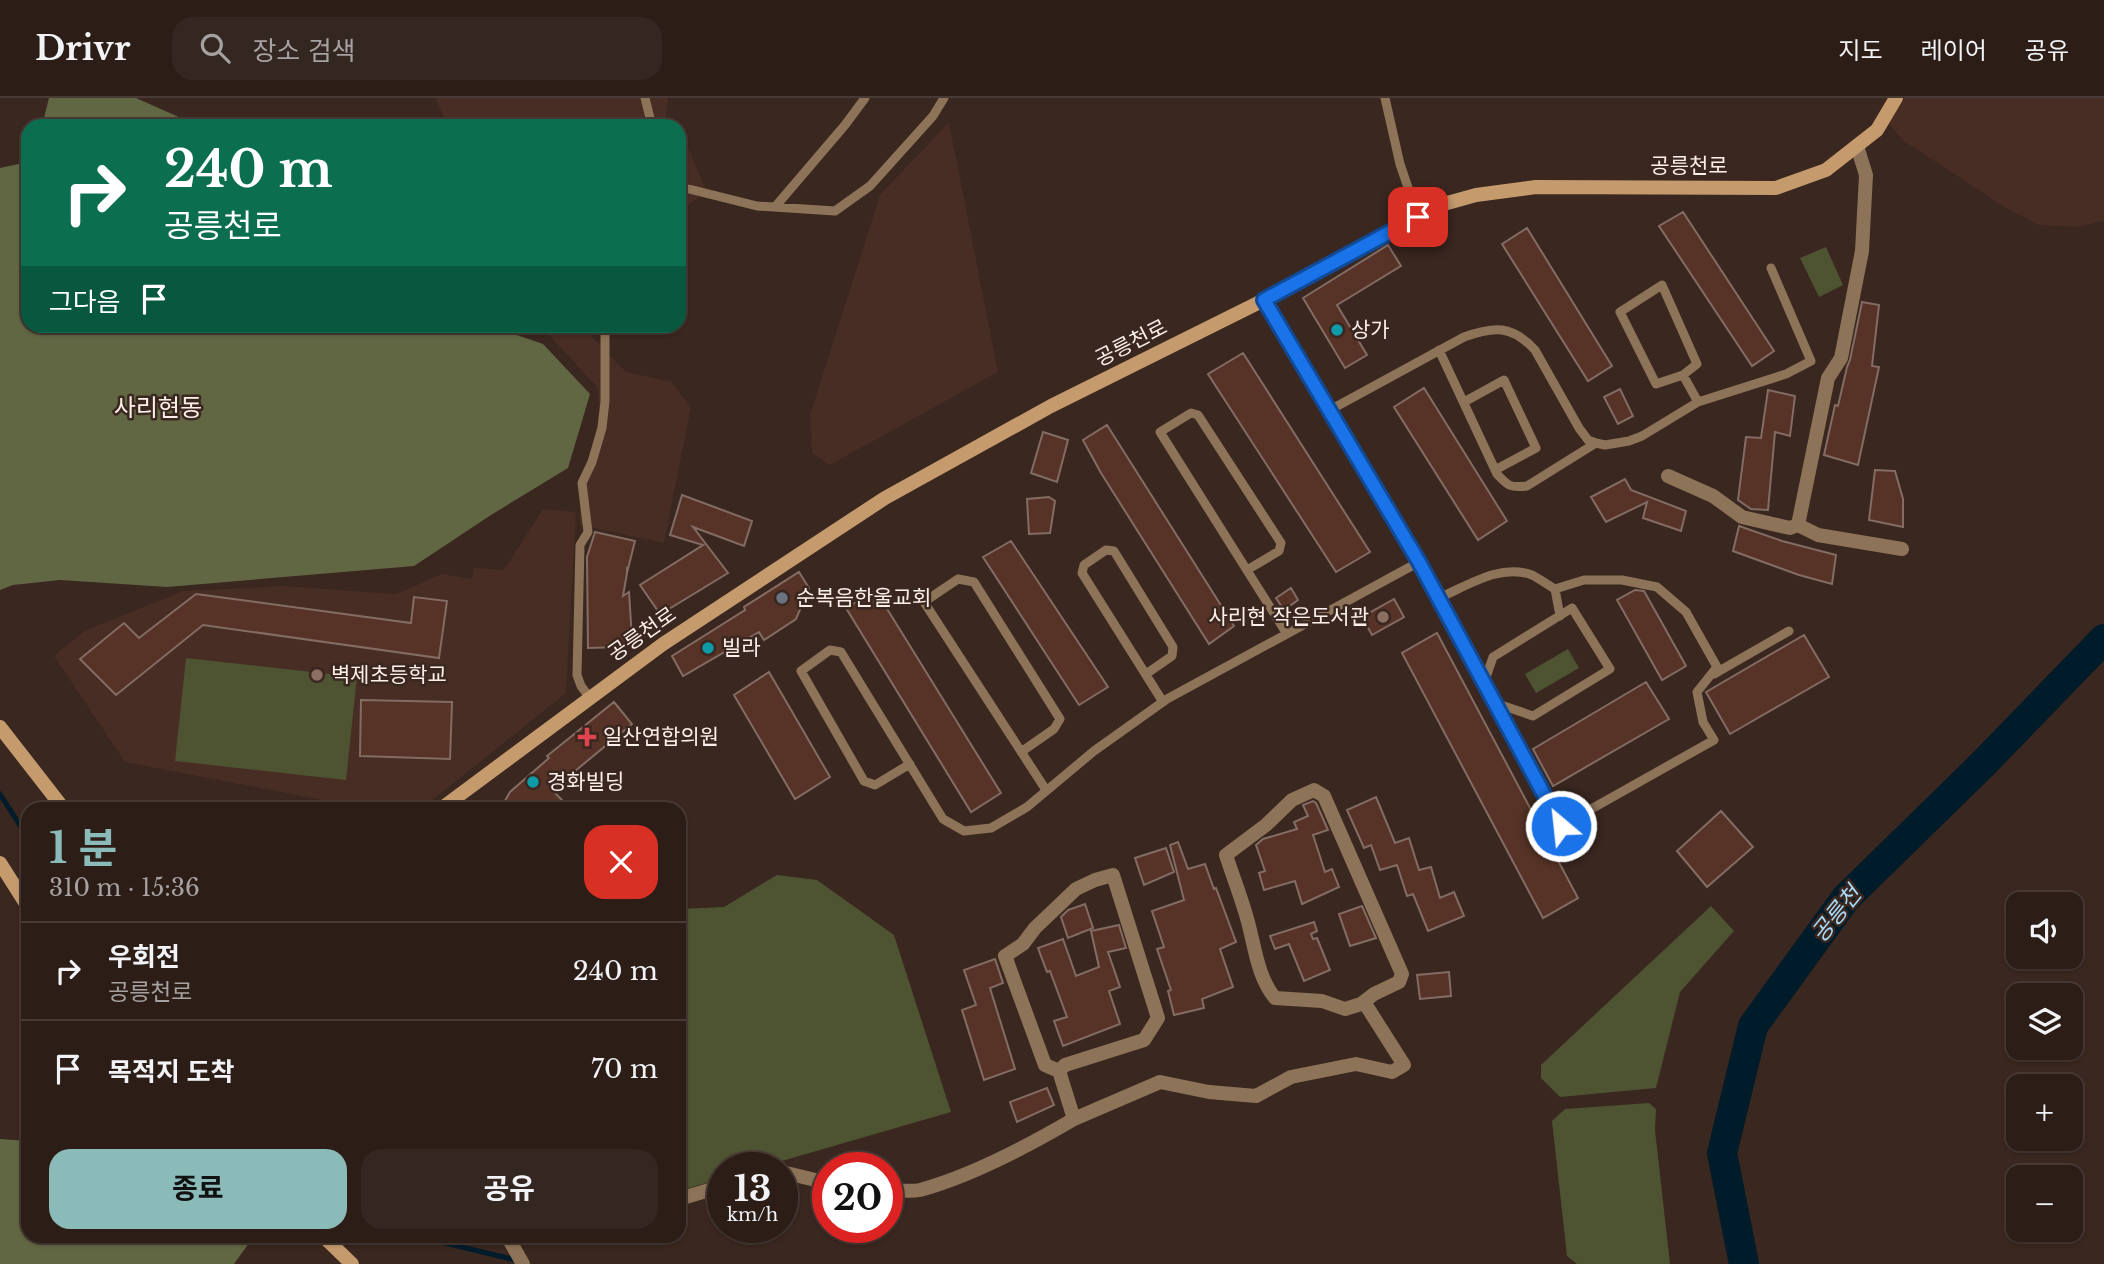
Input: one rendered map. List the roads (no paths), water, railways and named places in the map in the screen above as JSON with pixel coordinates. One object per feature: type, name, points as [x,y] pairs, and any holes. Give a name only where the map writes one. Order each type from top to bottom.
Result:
[{"type":"street","name":"공릉천로","points":[[450,802],[663,644],[886,498],[1051,406],[1264,300],[1440,205],[1476,195],[1536,187],[1776,188],[1826,170],[1877,130],[1896,98]]},
{"type":"street","points":[[1798,525],[1828,378],[1841,358],[1862,251],[1866,174],[1857,146]]},
{"type":"street","points":[[1668,476],[1713,496],[1742,517],[1790,528],[1798,525],[1818,535],[1902,549]]},
{"type":"street","points":[[0,727],[58,802]]},
{"type":"street","points":[[1314,790],[1324,796],[1402,974],[1399,982],[1364,1002],[1345,1009],[1322,1002],[1275,999],[1256,958],[1248,921],[1226,855],[1266,825],[1292,800],[1314,790]]},
{"type":"street","points":[[0,863],[21,895]]},
{"type":"street","points":[[1059,1071],[1065,1066],[1144,1040],[1158,1018],[1113,875],[1076,889],[1035,928],[1023,944],[1005,956],[1045,1065],[1059,1071],[1074,1119]]},
{"type":"street","points":[[903,1191],[918,1191],[976,1170],[1074,1119],[1160,1082],[1209,1093],[1256,1096],[1291,1077],[1356,1064],[1392,1072],[1404,1065],[1364,1002]]},
{"type":"street","points":[[686,1197],[707,1191]]},
{"type":"street","points":[[330,1243],[352,1264]]},
{"type":"street","points":[[511,1243],[523,1264]]},
{"type":"lane","points":[[645,98],[650,119]]},
{"type":"lane","points":[[775,208],[865,98]]},
{"type":"lane","points":[[686,190],[757,206],[835,211],[870,186],[933,116],[944,98]]},
{"type":"lane","points":[[1385,98],[1400,164],[1418,217]]},
{"type":"lane","points":[[1330,410],[1464,337],[1487,329],[1499,329],[1525,340],[1535,350],[1588,440],[1605,445],[1636,439],[1698,402],[1786,374],[1811,361],[1772,268]]},
{"type":"lane","points":[[1662,285],[1697,364],[1683,375],[1656,384],[1620,312],[1662,285]]},
{"type":"lane","points":[[1264,300],[1419,562],[1561,826],[1714,740],[1703,722],[1697,692],[1717,667],[1686,612],[1657,587],[1622,580],[1584,580],[1555,589],[1532,575],[1513,571],[1491,575],[1439,598]]},
{"type":"lane","points":[[590,698],[581,687],[576,661],[580,545],[587,533],[582,483],[592,462],[602,428],[605,401],[605,333]]},
{"type":"lane","points":[[1439,350],[1495,470],[1507,485],[1527,486],[1597,443]]},
{"type":"lane","points":[[1683,375],[1698,402]]},
{"type":"lane","points":[[1464,402],[1504,380],[1536,448],[1495,470]]},
{"type":"lane","points":[[1247,570],[1279,551],[1281,543],[1198,415],[1191,413],[1160,432],[1287,634]]},
{"type":"lane","points":[[1146,674],[1172,656],[1173,647],[1114,551],[1106,550],[1084,565],[1082,573],[1163,702]]},
{"type":"lane","points":[[910,764],[876,785],[864,781],[801,671],[831,650],[841,652],[910,764],[943,819],[964,831],[991,828],[1027,807],[1094,751],[1163,702],[1419,562]]},
{"type":"lane","points":[[1021,752],[1054,729],[1060,719],[974,582],[958,579],[924,602],[1021,752],[1046,790]]},
{"type":"lane","points":[[1555,589],[1559,616]]},
{"type":"lane","points":[[1484,682],[1493,657],[1572,608],[1610,669],[1533,716],[1495,703]]},
{"type":"lane","points":[[1710,676],[1789,631]]},
{"type":"waterway","name":"공릉천","points":[[1744,1264],[1722,1153],[1753,1026],[1846,898],[1984,763],[2104,639]]},
{"type":"waterway","points":[[0,794],[21,827]]},
{"type":"waterway","points":[[445,1243],[516,1260]]},
{"type":"place","name":"상가","points":[[1337,330]]},
{"type":"place","name":"순복음한울교회","points":[[782,598]]},
{"type":"place","name":"사리현 작은도서관","points":[[1383,617]]},
{"type":"place","name":"빌라","points":[[708,648]]},
{"type":"place","name":"벽제초등학교","points":[[317,675]]},
{"type":"place","name":"일산연합의원","points":[[587,737]]},
{"type":"place","name":"경화빌딩","points":[[533,782]]},
{"type":"district","name":"사리현동","points":[[158,408]]}]
